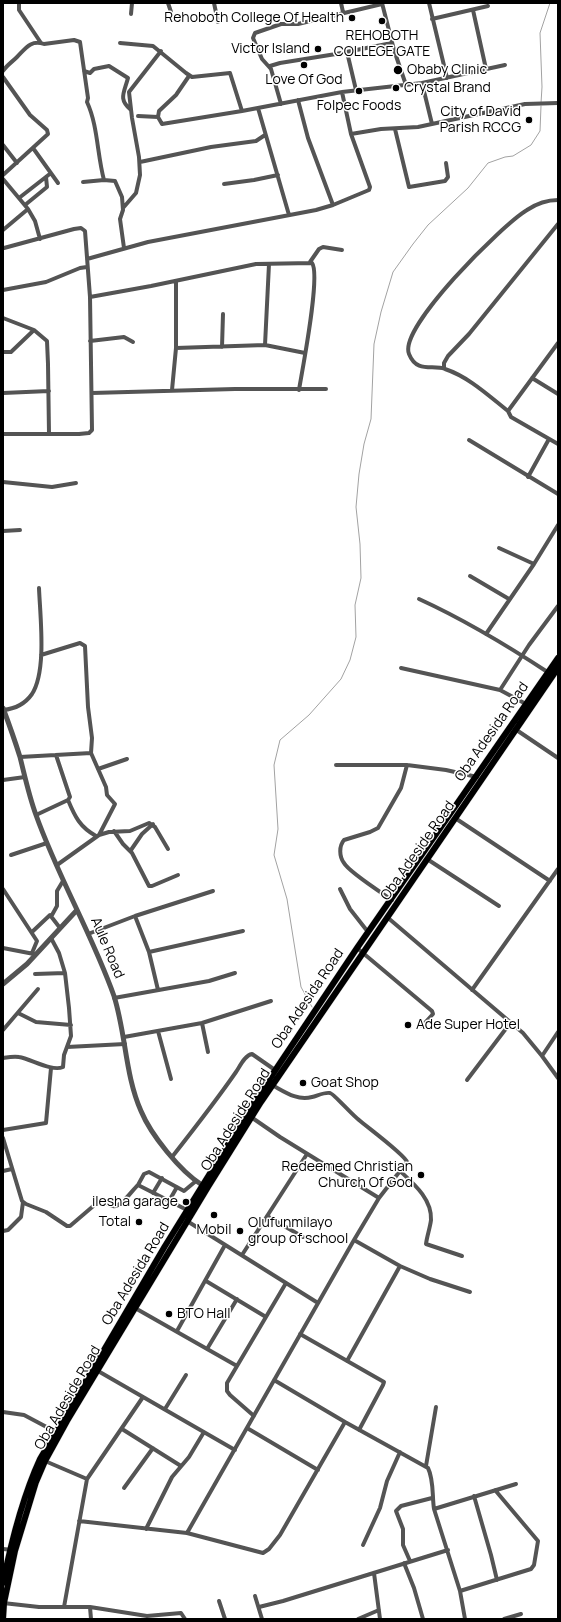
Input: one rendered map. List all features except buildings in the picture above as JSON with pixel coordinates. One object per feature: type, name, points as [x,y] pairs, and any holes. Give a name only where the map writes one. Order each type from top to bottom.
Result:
[{"type":"main road","name":"Oba Adesida Road","points":[[3,1583],[35,1470],[56,1432],[91,1378],[140,1296],[202,1185],[275,1070],[289,1054],[360,950],[368,932],[479,778],[526,704],[550,674],[558,658]]},
{"type":"main road","name":"Oba Adeside Road","points":[[360,950],[386,917],[427,859],[455,818],[479,778],[518,729],[550,674],[558,668]]},
{"type":"main road","name":"Oba Adeside Road","points":[[3,1619],[3,1603],[12,1550],[45,1461],[91,1378],[98,1371],[135,1308],[140,1296],[272,1085],[289,1054]]},
{"type":"street","points":[[19,3],[19,10],[41,43]]},
{"type":"street","points":[[131,14],[132,3]]},
{"type":"street","points":[[168,3],[171,12]]},
{"type":"street","points":[[214,3],[218,22]]},
{"type":"street","points":[[341,3],[343,12]]},
{"type":"street","points":[[281,104],[270,66],[262,59],[258,52],[253,38],[255,33],[281,24],[298,24],[382,3],[392,43],[406,85]]},
{"type":"street","points":[[429,3],[447,78]]},
{"type":"street","points":[[432,19],[488,6]]},
{"type":"street","points":[[473,10],[486,69]]},
{"type":"street","points":[[3,71],[28,45],[74,40],[81,44],[88,98],[87,102],[97,137],[98,151],[104,180]]},
{"type":"street","points":[[120,43],[156,47],[189,76],[195,77],[230,73],[242,111]]},
{"type":"street","points":[[270,66],[392,43]]},
{"type":"street","points":[[123,201],[136,193],[140,162],[131,110],[130,90],[161,52]]},
{"type":"street","points":[[347,52],[356,90]]},
{"type":"street","points":[[189,76],[176,95],[159,111],[158,117],[161,123],[166,125],[342,92],[422,83],[505,65]]},
{"type":"street","points":[[84,71],[90,73],[94,69],[109,66],[128,78],[122,100],[131,110]]},
{"type":"street","points":[[3,77],[30,115],[48,131],[47,135],[3,175]]},
{"type":"street","points":[[422,83],[432,124]]},
{"type":"street","points":[[87,259],[148,242],[333,205],[370,189],[351,134],[342,92]]},
{"type":"street","points":[[298,100],[308,138],[333,205]]},
{"type":"street","points":[[351,134],[381,129],[413,128],[525,104],[558,103]]},
{"type":"street","points":[[258,108],[289,215]]},
{"type":"street","points":[[138,116],[158,117]]},
{"type":"street","points":[[395,129],[409,187],[445,181],[448,177],[446,163]]},
{"type":"street","points":[[140,162],[219,146],[256,141],[265,135]]},
{"type":"street","points":[[3,145],[17,163]]},
{"type":"street","points":[[33,148],[58,182]]},
{"type":"street","points":[[19,198],[51,173]]},
{"type":"street","points":[[224,184],[278,175]]},
{"type":"street","points":[[25,205],[47,187],[46,177]]},
{"type":"street","points":[[3,180],[28,209],[35,221],[40,239]]},
{"type":"street","points":[[83,182],[104,180],[115,181],[123,201],[120,219],[124,248]]},
{"type":"street","points":[[123,208],[131,197]]},
{"type":"street","points":[[558,200],[544,202],[527,210],[499,232],[450,283],[424,316],[408,343],[408,354],[415,364],[444,368],[474,385],[508,411],[512,417],[558,444]]},
{"type":"street","points":[[3,230],[28,209]]},
{"type":"street","points":[[444,368],[444,363],[448,356],[469,334],[558,224]]},
{"type":"street","points":[[3,434],[91,432],[92,393],[90,297],[86,234],[83,229],[74,229],[4,248]]},
{"type":"street","points":[[310,262],[323,247],[342,250]]},
{"type":"street","points":[[90,297],[256,264],[310,262],[314,265],[315,270],[306,353],[299,390]]},
{"type":"street","points":[[265,345],[269,264]]},
{"type":"street","points":[[3,290],[51,280],[80,268],[88,267]]},
{"type":"street","points":[[172,390],[176,348],[176,281]]},
{"type":"street","points":[[222,347],[223,314]]},
{"type":"street","points":[[3,318],[34,330],[44,338],[48,344],[49,434]]},
{"type":"street","points":[[3,352],[11,352],[34,330]]},
{"type":"street","points":[[90,341],[124,337],[133,342]]},
{"type":"street","points":[[508,411],[532,378],[556,349],[558,343]]},
{"type":"street","points":[[176,348],[265,345],[306,353]]},
{"type":"street","points":[[532,378],[558,394]]},
{"type":"street","points":[[92,393],[235,389],[326,390]]},
{"type":"street","points":[[3,393],[49,391]]},
{"type":"street","points":[[528,477],[548,439]]},
{"type":"street","points":[[469,440],[558,494]]},
{"type":"street","points":[[3,482],[52,486],[76,483]]},
{"type":"street","points":[[486,634],[534,564],[558,525]]},
{"type":"street","points":[[3,531],[20,530]]},
{"type":"street","points":[[499,548],[534,564]]},
{"type":"street","points":[[470,576],[509,599]]},
{"type":"street","points":[[3,710],[22,704],[31,695],[38,675],[41,655],[39,588]]},
{"type":"street","points":[[419,599],[447,611],[550,674]]},
{"type":"street","points":[[500,690],[522,656],[558,606]]},
{"type":"street","points":[[41,655],[80,643],[85,646],[88,707],[92,738],[91,753],[106,787],[107,795],[115,804],[98,836]]},
{"type":"street","points":[[401,668],[500,690],[526,704]]},
{"type":"street","name":"Aule Road","points":[[3,710],[20,757],[36,815],[114,998],[126,1044],[133,1087],[141,1111],[149,1127],[172,1157],[202,1185]]},
{"type":"street","points":[[518,729],[558,758]]},
{"type":"street","points":[[20,757],[91,753]]},
{"type":"street","points":[[56,755],[69,792],[70,797],[68,800],[73,812],[81,825],[88,832],[98,836]]},
{"type":"street","points":[[98,769],[127,758]]},
{"type":"street","points":[[336,765],[407,765],[446,770],[479,778]]},
{"type":"street","points":[[392,900],[346,867],[340,847],[344,840],[378,828],[401,788],[407,765]]},
{"type":"street","points":[[3,780],[25,777]]},
{"type":"street","points":[[36,815],[68,800]]},
{"type":"street","points":[[455,818],[550,881]]},
{"type":"street","points":[[57,865],[98,836],[114,832],[130,831],[149,823],[153,824]]},
{"type":"street","points":[[153,824],[168,849]]},
{"type":"street","points":[[131,850],[142,834],[153,824]]},
{"type":"street","points":[[114,832],[123,844],[131,850],[146,882],[150,886],[178,875]]},
{"type":"street","points":[[11,855],[47,843]]},
{"type":"street","points":[[427,859],[499,906]]},
{"type":"street","points":[[472,990],[558,869]]},
{"type":"street","points":[[32,932],[52,915],[57,906],[57,891],[63,881]]},
{"type":"street","points":[[3,888],[38,943],[34,954]]},
{"type":"street","points":[[340,888],[350,909],[368,932]]},
{"type":"street","points":[[88,934],[135,916],[213,891]]},
{"type":"street","points":[[3,984],[51,938],[77,910]]},
{"type":"street","points":[[52,915],[60,928]]},
{"type":"street","points":[[135,916],[149,952],[158,990]]},
{"type":"street","points":[[386,917],[528,1038],[558,1078]]},
{"type":"street","points":[[149,952],[243,931]]},
{"type":"street","points":[[3,1058],[19,1057],[51,1068],[61,1069],[63,1067],[64,1055],[70,1040],[71,1025],[65,973],[59,953],[51,938]]},
{"type":"street","points":[[3,948],[34,954]]},
{"type":"street","points":[[360,950],[432,1011],[433,1014],[422,1026]]},
{"type":"street","points":[[35,974],[65,973]]},
{"type":"street","points":[[114,998],[208,981],[235,973]]},
{"type":"street","points":[[3,1030],[38,989]]},
{"type":"street","points":[[124,1037],[202,1022],[271,1001]]},
{"type":"street","points":[[18,1013],[36,1022],[71,1025]]},
{"type":"street","points":[[202,1022],[208,1052]]},
{"type":"street","points":[[466,1080],[510,1022]]},
{"type":"street","points":[[158,1031],[171,1079]]},
{"type":"street","points":[[542,1056],[558,1032]]},
{"type":"street","points":[[67,1047],[126,1044]]},
{"type":"street","points":[[172,1157],[250,1055],[252,1054],[275,1070]]},
{"type":"street","points":[[3,1130],[46,1123],[51,1068]]},
{"type":"street","points":[[187,1533],[354,1240],[379,1198],[407,1162],[406,1159],[348,1111],[332,1094],[328,1093],[311,1098],[293,1097],[272,1085]]},
{"type":"street","points":[[252,1117],[268,1130],[379,1198]]},
{"type":"street","points":[[3,1138],[23,1202],[21,1217],[8,1230],[3,1231]]},
{"type":"street","points":[[242,1256],[307,1154]]},
{"type":"street","points":[[3,1171],[12,1169]]},
{"type":"street","points":[[400,1171],[420,1190],[425,1199],[431,1218],[426,1244],[462,1256]]},
{"type":"street","points":[[23,1202],[46,1212],[61,1223],[69,1226],[98,1202],[103,1201],[111,1206],[116,1206],[129,1196],[146,1172],[151,1172],[185,1191],[196,1181]]},
{"type":"street","points":[[153,1193],[162,1178]]},
{"type":"street","points":[[138,1185],[187,1210]]},
{"type":"street","points":[[169,1201],[177,1187]]},
{"type":"street","points":[[267,1216],[303,1237]]},
{"type":"street","points":[[187,1221],[318,1303]]},
{"type":"street","points":[[354,1240],[400,1266],[430,1279],[470,1292]]},
{"type":"street","points":[[177,1331],[225,1245]]},
{"type":"street","points":[[347,1361],[400,1266]]},
{"type":"street","points":[[206,1281],[266,1316]]},
{"type":"street","points":[[254,1416],[230,1396],[227,1391],[227,1383],[286,1283]]},
{"type":"street","points":[[207,1349],[237,1299]]},
{"type":"street","points":[[135,1308],[238,1366]]},
{"type":"street","points":[[300,1334],[384,1382],[384,1385],[359,1430]]},
{"type":"street","points":[[98,1371],[234,1450]]},
{"type":"street","points":[[165,1409],[186,1375]]},
{"type":"street","points":[[274,1380],[359,1430],[426,1466],[430,1470],[434,1509],[460,1591],[466,1619]]},
{"type":"street","points":[[64,1607],[87,1479],[143,1397]]},
{"type":"street","points":[[426,1466],[436,1406]]},
{"type":"street","points":[[3,1412],[24,1415],[56,1432]]},
{"type":"street","points":[[79,1521],[187,1533],[263,1553],[270,1548],[280,1535],[345,1422]]},
{"type":"street","points":[[248,1428],[318,1470]]},
{"type":"street","points":[[122,1429],[181,1466]]},
{"type":"street","points":[[146,1529],[170,1480],[189,1456],[204,1432]]},
{"type":"street","points":[[124,1488],[153,1448]]},
{"type":"street","points":[[363,1545],[380,1508],[387,1481],[400,1452]]},
{"type":"street","points":[[45,1461],[87,1479]]},
{"type":"street","points":[[434,1509],[516,1484]]},
{"type":"street","points":[[460,1591],[531,1569],[533,1567],[538,1541],[495,1490]]},
{"type":"street","points":[[474,1496],[492,1555],[497,1580]]},
{"type":"street","points":[[410,1561],[403,1545],[403,1529],[396,1511],[401,1506],[432,1498]]},
{"type":"street","points":[[3,1549],[12,1550]]},
{"type":"street","points":[[259,1607],[448,1550]]},
{"type":"street","points":[[404,1563],[414,1588],[423,1619]]},
{"type":"street","points":[[374,1573],[380,1619]]},
{"type":"street","points":[[255,1596],[262,1619]]},
{"type":"street","points":[[219,1601],[225,1619]]},
{"type":"street","points":[[3,1603],[34,1607],[90,1607],[146,1616],[167,1616],[181,1613],[185,1619]]},
{"type":"street","points":[[90,1607],[91,1619]]},
{"type":"street","points":[[358,1619],[379,1610]]},
{"type":"street","points":[[504,1619],[521,1614]]},
{"type":"waterway","points":[[541,103],[542,87],[540,33],[550,3]]},
{"type":"waterway","points":[[312,1007],[301,987],[287,899],[274,855],[278,829],[274,765],[280,740],[309,715],[341,679],[350,660],[356,637],[355,605],[361,578],[360,544],[356,507],[364,444],[371,419],[374,344],[381,312],[393,272],[413,244],[428,225],[468,188],[488,163],[513,156],[531,145],[540,131],[541,106]]},
{"type":"place","name":"Rehoboth College Of Health","points":[[352,18]]},
{"type":"place","name":"REHOBOTH COLLEGE GATE","points":[[382,21]]},
{"type":"place","name":"Victor Island","points":[[318,49]]},
{"type":"place","name":"Love Of God","points":[[304,65]]},
{"type":"place","name":"Obaby Clinic","points":[[398,70]]},
{"type":"place","name":"Crystal Brand","points":[[396,88]]},
{"type":"place","name":"Folpec Foods","points":[[359,91]]},
{"type":"place","name":"City of David Parish RCCG","points":[[529,120]]},
{"type":"place","name":"Ade Super Hotel","points":[[408,1025]]},
{"type":"place","name":"Goat Shop","points":[[303,1083]]},
{"type":"place","name":"Redeemed Christian Church Of God","points":[[421,1175]]},
{"type":"place","name":"ilesha garage","points":[[186,1202]]},
{"type":"place","name":"Mobil","points":[[214,1215]]},
{"type":"place","name":"Total","points":[[139,1222]]},
{"type":"place","name":"Olufunmilayo group of school","points":[[240,1231]]},
{"type":"place","name":"BTO Hall","points":[[169,1314]]}]
